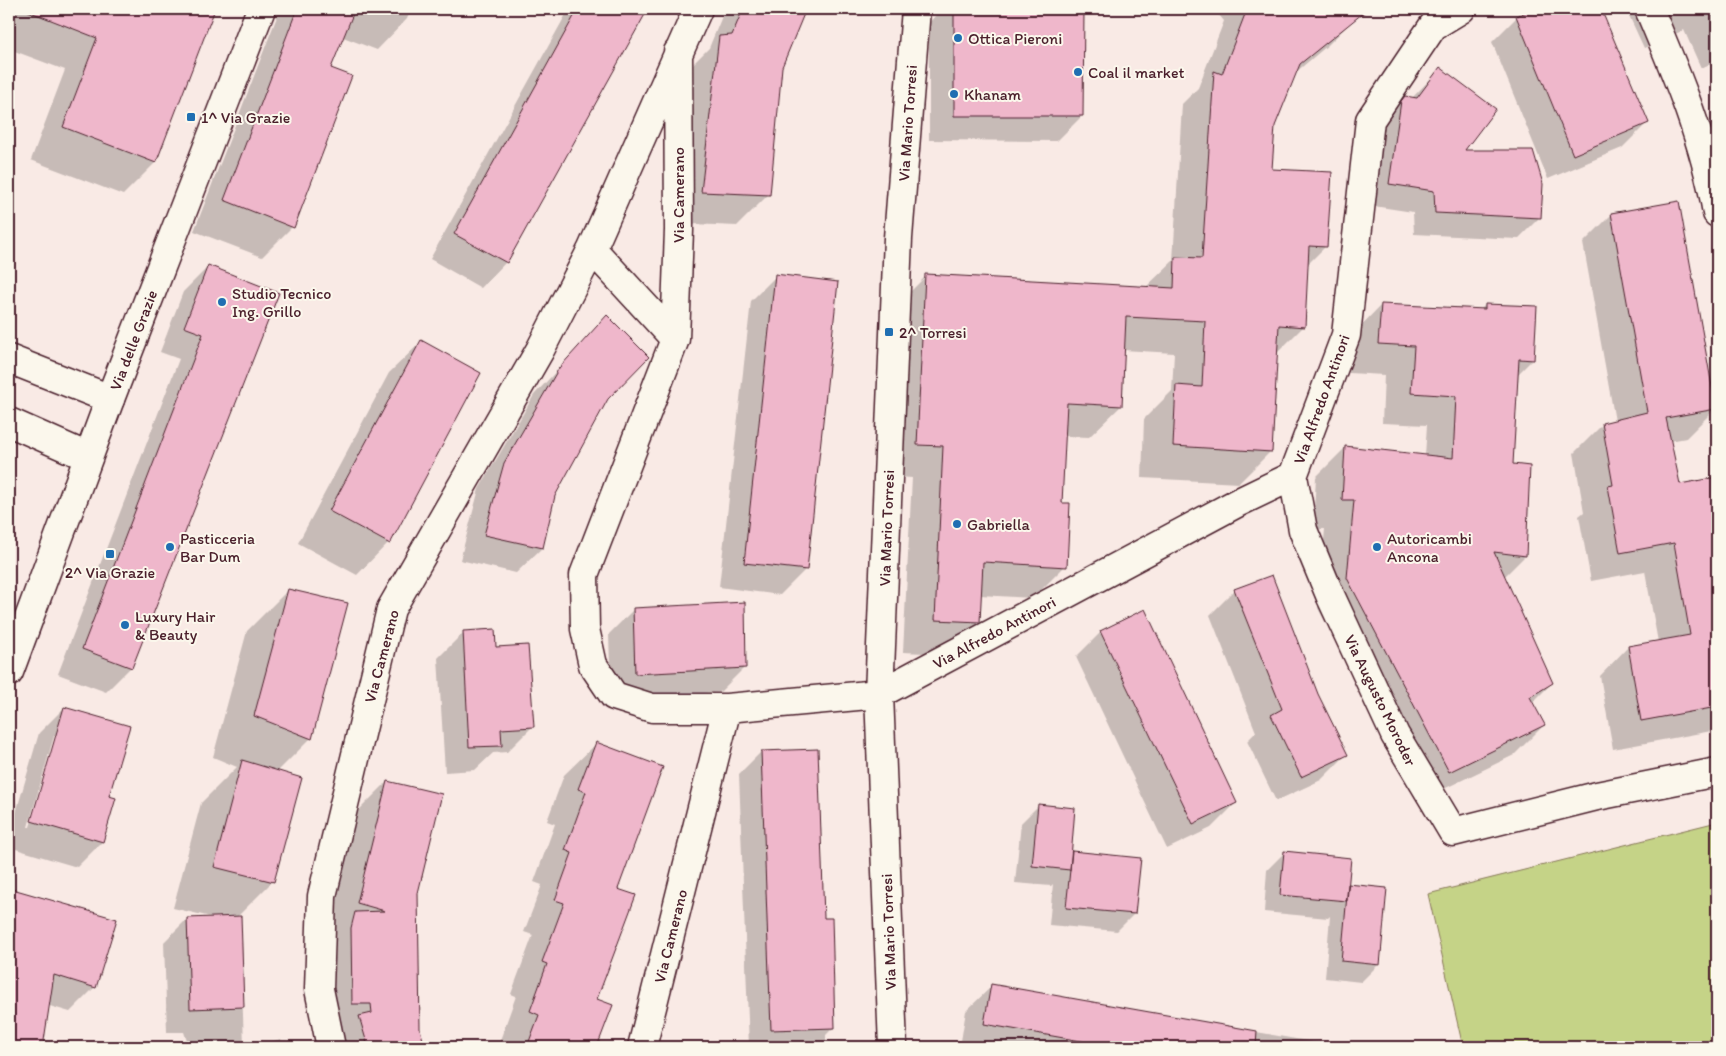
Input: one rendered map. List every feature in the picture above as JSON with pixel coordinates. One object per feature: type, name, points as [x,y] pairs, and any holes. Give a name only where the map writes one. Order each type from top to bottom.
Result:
[{"type":"street","name":"Via delle Grazie","points":[[9,672],[110,399],[261,9]]},
{"type":"street","name":"Via Camerano","points":[[331,1047],[319,989],[322,896],[391,610],[540,350],[592,249],[698,9]]},
{"type":"street","name":"Via Mario Torresi","points":[[893,1047],[879,694],[898,238],[916,9]]},
{"type":"street","name":"Via Alfredo Antinori","points":[[879,694],[1237,503],[1293,476],[1346,335],[1370,120],[1433,26],[1461,9]]},
{"type":"street","points":[[1649,9],[1682,86],[1713,189],[1717,213]]},
{"type":"street","name":"Via Camerano","points":[[678,52],[679,230],[674,339],[584,575],[585,629],[593,664],[614,696],[652,708],[727,708],[879,694]]},
{"type":"street","points":[[592,249],[674,339]]},
{"type":"street","points":[[9,359],[110,399]]},
{"type":"street","points":[[9,422],[88,458]]},
{"type":"street","name":"Via Augusto Moroder","points":[[1293,476],[1303,530],[1330,595],[1395,735],[1453,832],[1597,796],[1717,772]]},
{"type":"street","name":"Via Camerano","points":[[642,1047],[727,708]]},
{"type":"green space","points":[[1717,822],[1717,1047],[1463,1047],[1428,894]]},
{"type":"building","points":[[29,9],[215,9],[156,163],[63,127],[97,38],[28,11]]},
{"type":"building","points":[[297,9],[355,9],[331,68],[352,76],[294,228],[224,200]]},
{"type":"building","points":[[578,9],[648,9],[507,263],[454,234]]},
{"type":"building","points":[[743,9],[806,9],[782,67],[770,195],[701,192],[719,36],[732,35]]},
{"type":"building","points":[[954,9],[1084,9],[1083,116],[954,116]]},
{"type":"building","points":[[1247,9],[1368,9],[1300,64],[1275,126],[1272,169],[1332,172],[1327,247],[1309,246],[1305,327],[1279,325],[1272,452],[1173,446],[1176,385],[1202,387],[1205,321],[1126,317],[1122,406],[1067,403],[1062,503],[1070,503],[1067,567],[983,562],[980,622],[935,620],[943,446],[917,445],[925,274],[1174,288],[1175,257],[1202,258],[1214,71],[1222,74]]},
{"type":"building","points":[[1534,9],[1601,9],[1649,123],[1573,155],[1516,16]]},
{"type":"building","points":[[1440,67],[1496,109],[1465,150],[1533,150],[1543,184],[1541,218],[1435,213],[1434,191],[1389,184],[1401,101],[1405,96],[1417,98]]},
{"type":"building","points":[[1679,201],[1716,409],[1666,418],[1680,484],[1717,477],[1717,707],[1641,721],[1628,646],[1690,635],[1674,543],[1620,553],[1608,486],[1613,485],[1602,423],[1647,412],[1611,213]]},
{"type":"building","points":[[208,265],[279,293],[132,668],[82,649],[203,334],[184,327]]},
{"type":"building","points":[[775,274],[838,282],[807,570],[744,563]]},
{"type":"building","points":[[1381,304],[1485,309],[1485,304],[1537,306],[1534,360],[1519,359],[1513,464],[1530,466],[1526,556],[1494,552],[1553,683],[1530,697],[1545,725],[1449,772],[1347,578],[1354,500],[1342,500],[1345,446],[1453,458],[1456,396],[1411,393],[1414,346],[1378,344]]},
{"type":"building","points":[[607,315],[649,357],[608,399],[555,496],[543,548],[484,535],[504,463],[559,368]]},
{"type":"building","points":[[421,340],[481,373],[390,544],[329,511]]},
{"type":"building","points":[[1272,575],[1318,694],[1348,755],[1301,777],[1271,715],[1282,709],[1234,589]]},
{"type":"building","points":[[288,589],[348,603],[312,739],[254,716]]},
{"type":"building","points":[[745,602],[746,668],[635,674],[633,608]]},
{"type":"building","points":[[1145,609],[1237,803],[1193,824],[1100,631]]},
{"type":"building","points":[[495,629],[496,647],[528,645],[534,727],[501,729],[502,746],[469,747],[463,631]]},
{"type":"building","points":[[64,707],[130,726],[109,796],[116,798],[103,842],[31,821]]},
{"type":"building","points":[[596,742],[663,767],[618,889],[636,895],[597,999],[613,1005],[597,1047],[527,1047],[539,1015],[530,1011],[547,964],[542,962],[564,903],[555,900],[572,853],[565,850],[586,792],[578,789]]},
{"type":"building","points":[[818,749],[824,918],[832,918],[835,1028],[771,1030],[761,751]]},
{"type":"building","points":[[242,760],[302,778],[274,882],[214,867]]},
{"type":"building","points":[[387,781],[442,794],[418,893],[420,1029],[425,1047],[368,1047],[359,1016],[372,1013],[371,1004],[352,1004],[351,928],[355,912],[385,911],[357,903]]},
{"type":"building","points":[[1038,804],[1075,808],[1070,870],[1032,866]]},
{"type":"building","points":[[1072,851],[1141,858],[1135,914],[1066,908]]},
{"type":"building","points":[[1284,851],[1351,858],[1347,901],[1280,895]]},
{"type":"building","points":[[1348,884],[1387,888],[1380,965],[1341,961]]},
{"type":"building","points":[[9,888],[117,919],[96,988],[54,975],[43,1047],[9,1047]]},
{"type":"building","points":[[241,916],[244,1007],[190,1009],[187,918]]},
{"type":"building","points":[[991,984],[1257,1031],[1256,1047],[1115,1047],[984,1024]]},
{"type":"place","name":"Ottica Pieroni","points":[[958,38]]},
{"type":"place","name":"Coal il market","points":[[1078,72]]},
{"type":"place","name":"Khanam","points":[[954,94]]},
{"type":"place","name":"1^ Via Grazie","points":[[191,117]]},
{"type":"place","name":"Studio Tecnico Ing. Grillo","points":[[222,302]]},
{"type":"place","name":"2^ Torresi","points":[[889,332]]},
{"type":"place","name":"Gabriella","points":[[957,524]]},
{"type":"place","name":"Pasticceria Bar Dum","points":[[170,547]]},
{"type":"place","name":"Autoricambi Ancona","points":[[1377,547]]},
{"type":"place","name":"2^ Via Grazie","points":[[110,554]]},
{"type":"place","name":"Luxury Hair & Beauty","points":[[125,625]]}]
